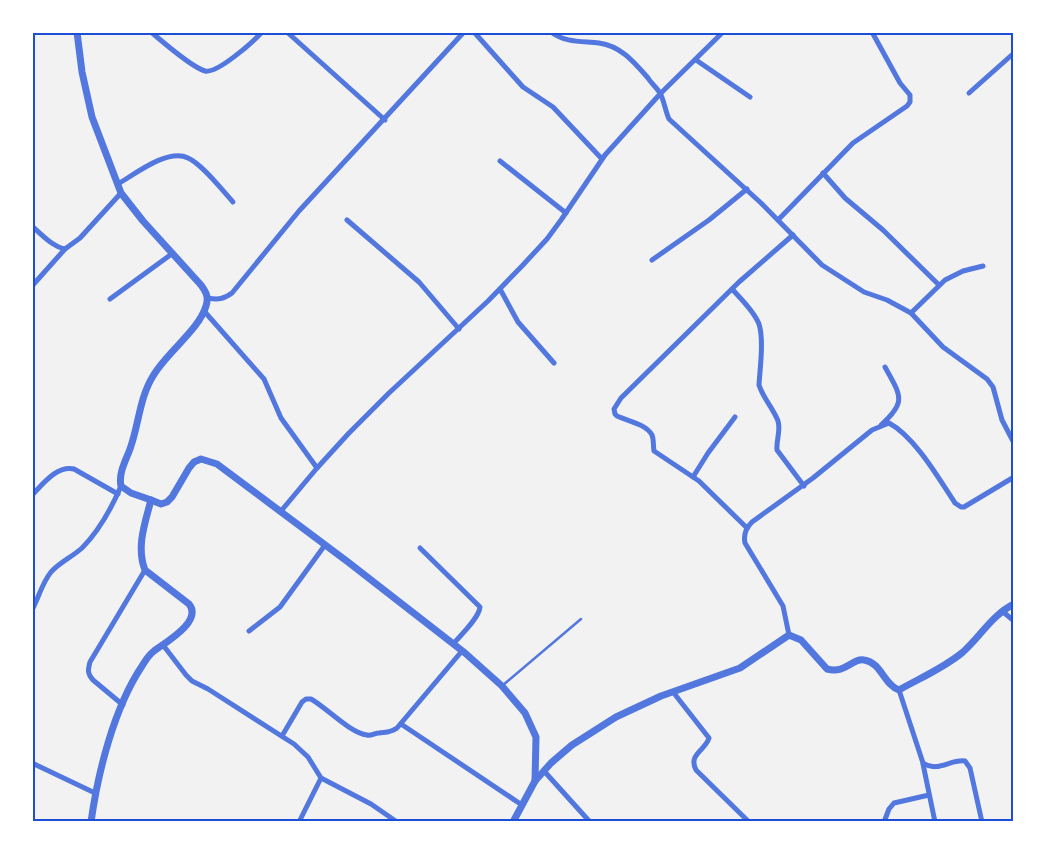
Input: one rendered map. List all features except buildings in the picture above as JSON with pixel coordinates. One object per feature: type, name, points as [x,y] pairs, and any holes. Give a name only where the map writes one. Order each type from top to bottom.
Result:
[{"type":"street","points":[[32,610],[42,587],[53,570],[86,543],[109,510],[121,486],[120,474],[132,444],[146,388],[153,375],[202,315],[208,298],[201,285],[121,193],[92,117],[82,72],[77,32]]},
{"type":"street","points":[[151,32],[183,58],[205,71],[212,70],[226,62],[262,32]]},
{"type":"street","points":[[287,32],[385,120]]},
{"type":"street","points":[[208,298],[224,298],[232,293],[299,211],[385,120],[464,32]]},
{"type":"street","points":[[474,32],[523,87],[553,107],[602,159]]},
{"type":"street","points":[[551,32],[559,38],[578,43],[600,43],[619,49],[631,58],[660,94],[669,119],[746,189],[822,265],[864,292],[887,300],[911,313],[943,347],[987,379],[993,387],[1002,420],[1014,443]]},
{"type":"street","points":[[713,32],[717,38]]},
{"type":"street","points":[[281,511],[317,468],[389,393],[459,329],[547,239],[602,159],[660,94],[723,32]]},
{"type":"street","points":[[778,220],[853,143],[910,102],[910,95],[900,83],[872,32]]},
{"type":"street","points":[[970,93],[1014,53]]},
{"type":"street","points":[[696,60],[750,97]]},
{"type":"street","points":[[118,184],[161,159],[177,155],[188,158],[198,165],[233,202]]},
{"type":"street","points":[[500,161],[566,213]]},
{"type":"street","points":[[823,173],[845,198],[883,230],[939,285]]},
{"type":"street","points":[[652,260],[709,220],[746,189]]},
{"type":"street","points":[[32,286],[65,249],[80,238],[121,193]]},
{"type":"street","points":[[347,220],[419,282],[459,329]]},
{"type":"street","points":[[32,226],[50,242],[65,249]]},
{"type":"street","points":[[747,528],[693,477],[654,451],[653,437],[643,426],[618,416],[614,410],[621,398],[732,289],[793,235]]},
{"type":"street","points":[[110,300],[173,253]]},
{"type":"street","points":[[911,313],[939,285],[952,276],[984,266]]},
{"type":"street","points":[[500,289],[518,322],[554,363]]},
{"type":"street","points":[[732,289],[759,324],[761,339],[761,391],[778,421],[778,454],[804,486]]},
{"type":"street","points":[[204,310],[264,379],[281,418],[317,468]]},
{"type":"street","points":[[881,426],[894,414],[899,403],[897,390],[885,367]]},
{"type":"street","points":[[693,477],[735,417]]},
{"type":"street","points":[[789,635],[783,606],[745,543],[744,537],[747,528],[752,522],[804,486],[872,430],[890,423],[898,428],[921,454],[955,503],[961,508],[964,508],[1014,477]]},
{"type":"street","points":[[121,486],[131,493],[161,504],[167,502],[172,497],[194,462],[200,458],[216,464],[281,511],[453,644],[502,686],[525,713],[536,737],[535,781]]},
{"type":"street","points":[[32,495],[59,471],[68,467],[74,468],[118,494]]},
{"type":"street","points":[[91,822],[99,774],[111,734],[123,704],[142,666],[153,652],[184,628],[192,613],[192,608],[189,604],[145,570],[140,553],[142,534],[151,500]]},
{"type":"street","points":[[249,631],[280,607],[325,545]]},
{"type":"street","points":[[420,548],[480,607],[480,612],[453,644]]},
{"type":"street","points":[[123,704],[92,680],[88,676],[87,670],[145,570]]},
{"type":"street","points":[[899,690],[963,652],[988,624],[1014,604]]},
{"type":"street","points":[[1002,612],[1014,621]]},
{"type":"street","points":[[789,635],[800,640],[828,669],[840,671],[859,660],[865,660],[877,667],[889,684],[899,690],[923,763],[935,822]]},
{"type":"street","points":[[513,822],[535,781],[572,745],[616,717],[673,692],[740,668],[789,635]]},
{"type":"street","points":[[163,645],[192,681],[208,689],[241,712],[282,736],[308,757],[321,778],[359,797],[397,822]]},
{"type":"street","points":[[282,736],[298,708],[306,699],[318,702],[338,719],[366,735],[391,732],[401,724],[462,651]]},
{"type":"street","points":[[673,692],[709,738],[707,743],[693,758],[696,770],[749,822]]},
{"type":"street","points":[[401,724],[522,805]]},
{"type":"street","points":[[923,763],[930,767],[937,767],[966,761],[970,768],[982,822]]},
{"type":"street","points":[[32,763],[95,793]]},
{"type":"street","points":[[544,771],[590,822]]},
{"type":"street","points":[[299,822],[321,778]]},
{"type":"street","points":[[884,822],[888,809],[894,803],[929,794]]},
{"type":"street","points":[[382,822],[386,814]]},
{"type":"lane","points":[[502,686],[581,619]]}]
